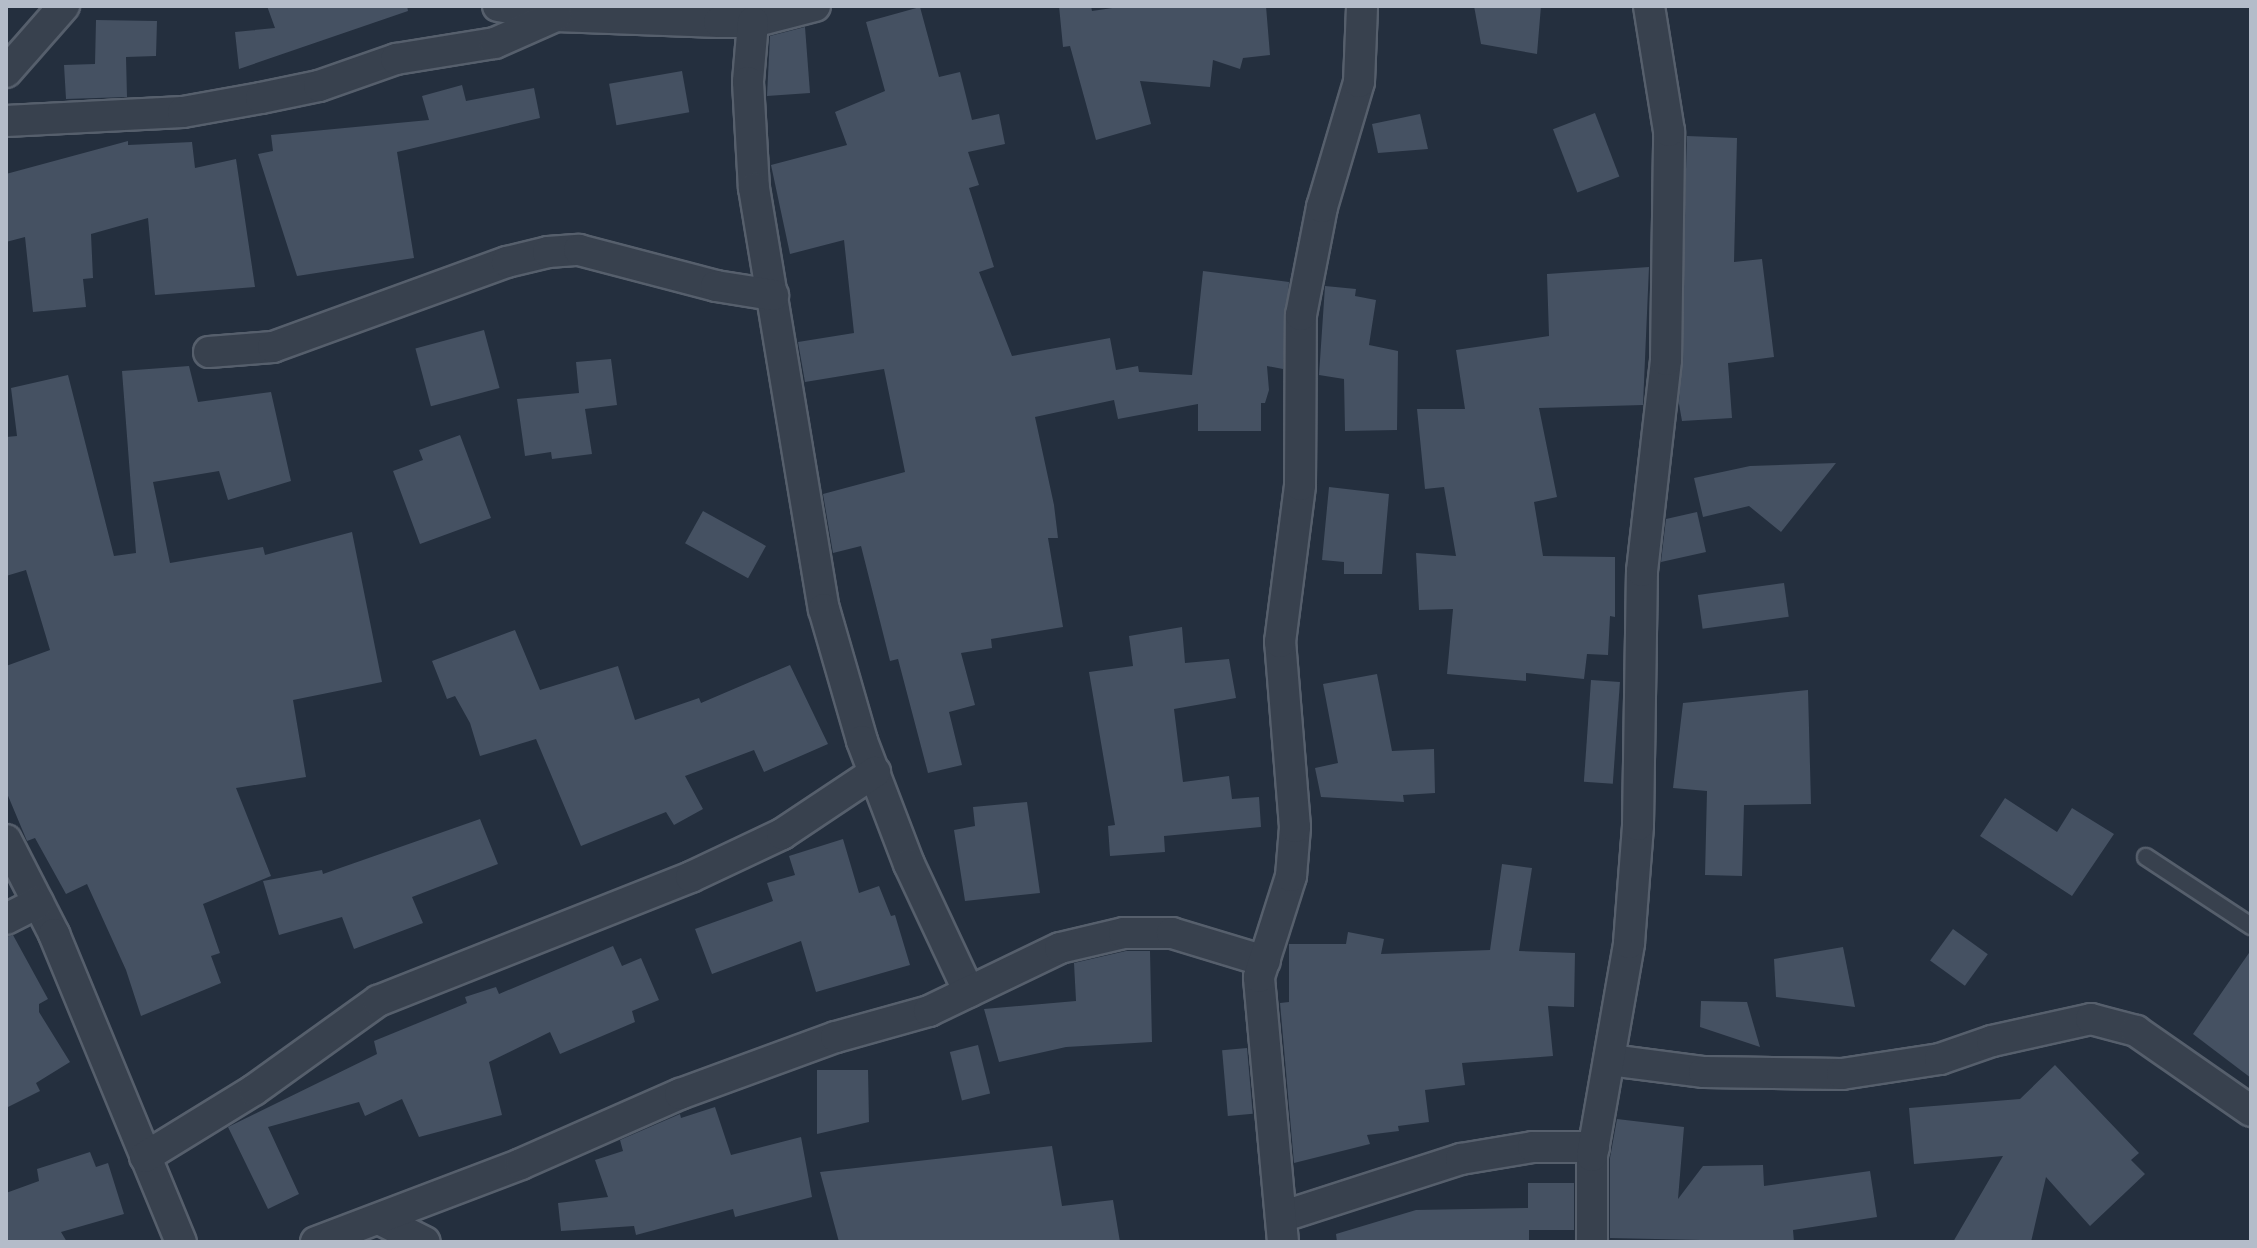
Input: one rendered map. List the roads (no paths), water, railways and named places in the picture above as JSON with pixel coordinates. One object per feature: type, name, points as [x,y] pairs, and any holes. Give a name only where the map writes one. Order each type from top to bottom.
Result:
[{"type":"street","points":[[6,72],[64,6]]},
{"type":"street","points":[[498,6],[556,16],[753,22],[815,6]]},
{"type":"street","points":[[1362,6],[1359,82],[1322,207],[1301,315],[1300,485],[1280,642],[1295,827],[1291,876],[1259,977],[1282,1230],[1482,1154],[1594,1147]]},
{"type":"street","points":[[1592,1242],[1594,1147],[1629,943],[1638,825],[1642,571],[1666,360],[1669,131],[1649,6]]},
{"type":"street","points":[[6,121],[183,112],[261,98],[319,86],[396,59],[495,43],[556,16]]},
{"type":"street","points":[[753,22],[748,128],[818,583],[843,687],[909,864],[969,992]]},
{"type":"street","points":[[209,352],[273,347],[507,262],[548,252],[579,250],[716,286],[773,295]]},
{"type":"street","points":[[145,1157],[254,1090],[378,1001],[691,877],[782,834],[875,772]]},
{"type":"street","points":[[6,840],[38,903],[181,1242]]},
{"type":"street","points":[[6,919],[38,903]]},
{"type":"street","points":[[316,1242],[616,1125],[680,1094],[836,1037],[929,1011],[1060,948],[1124,933],[1172,933],[1209,940],[1265,961]]},
{"type":"street","points":[[1610,1060],[1704,1072],[1842,1074],[1940,1059],[1992,1041],[2091,1019],[2136,1031],[2251,1111]]},
{"type":"street","points":[[379,1219],[425,1242]]},
{"type":"lane","points":[[2146,857],[2251,926]]}]
